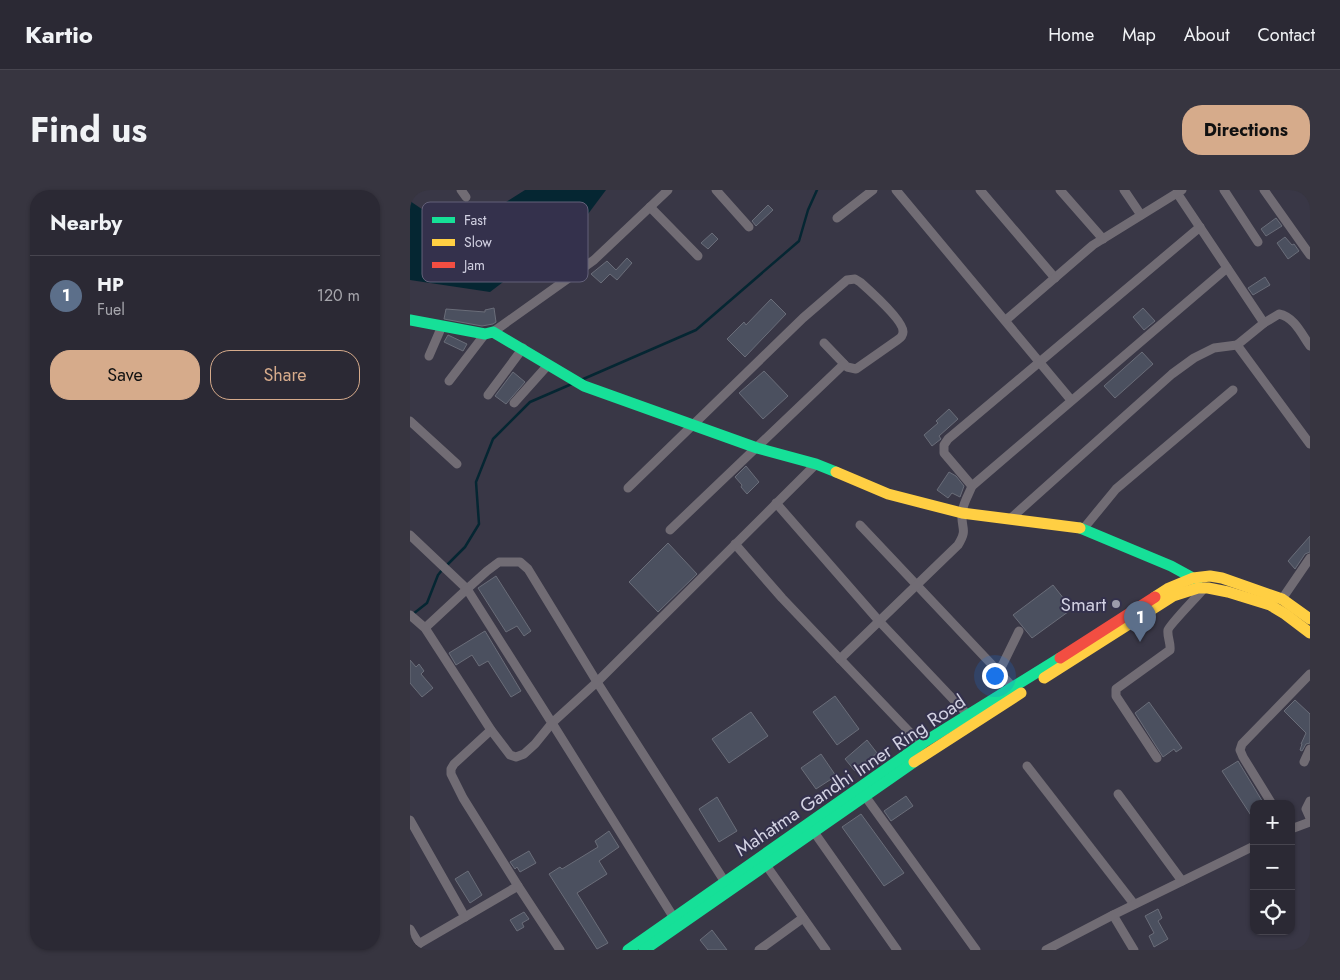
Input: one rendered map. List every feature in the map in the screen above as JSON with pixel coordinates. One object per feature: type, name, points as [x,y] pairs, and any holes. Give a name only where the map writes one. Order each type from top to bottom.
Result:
[{"type":"main road","points":[[410,320],[489,333],[523,348],[584,386],[757,448],[816,464],[888,494],[962,513],[1084,528],[1171,566],[1199,584],[1273,607],[1310,632]]},
{"type":"main road","name":"Mahatma Gandhi Inner Ring Road","points":[[644,950],[658,946],[766,865],[936,747],[1165,602],[1210,576],[1222,578],[1282,599],[1310,619]]},
{"type":"main road","name":"Mahatma Gandhi Inner Ring Road","points":[[628,950],[921,744],[1013,688],[1169,588],[1199,584]]},
{"type":"street","points":[[588,264],[668,190]]},
{"type":"street","points":[[716,190],[749,227]]},
{"type":"street","points":[[837,218],[873,190]]},
{"type":"street","points":[[896,190],[1072,400]]},
{"type":"street","points":[[980,190],[1055,278]]},
{"type":"street","points":[[1060,190],[1103,239]]},
{"type":"street","points":[[1124,190],[1141,215]]},
{"type":"street","points":[[1224,190],[1258,242]]},
{"type":"street","points":[[1264,190],[1310,255]]},
{"type":"street","points":[[1006,320],[1092,245],[1180,192],[1200,227],[1264,323]]},
{"type":"street","points":[[650,207],[698,256]]},
{"type":"street","points":[[972,486],[944,453],[944,445],[948,439],[1200,227]]},
{"type":"street","points":[[840,659],[958,545],[963,537],[962,513],[972,486],[1227,268]]},
{"type":"street","points":[[628,488],[803,318],[847,280],[855,279],[860,282],[896,318],[904,331],[902,336],[858,368],[852,369],[844,364],[824,342]]},
{"type":"street","points":[[449,381],[489,333],[562,282]]},
{"type":"street","points":[[1010,519],[1172,374],[1194,358],[1214,348],[1237,345],[1264,323],[1279,314],[1292,320],[1310,346]]},
{"type":"street","points":[[429,356],[442,326]]},
{"type":"street","points":[[1237,345],[1310,444]]},
{"type":"street","points":[[488,395],[523,348]]},
{"type":"street","points":[[670,530],[844,364]]},
{"type":"street","points":[[514,403],[548,365]]},
{"type":"street","points":[[1084,528],[1116,489],[1233,390]]},
{"type":"street","points":[[410,421],[456,464]]},
{"type":"street","points":[[411,616],[425,628],[491,730],[510,755],[516,757],[524,754],[552,723],[597,682],[816,464]]},
{"type":"street","points":[[776,503],[879,621],[968,715]]},
{"type":"street","points":[[860,524],[1013,688]]},
{"type":"street","points":[[410,535],[467,589],[674,918]]},
{"type":"street","points":[[735,544],[782,598],[921,744]]},
{"type":"street","points":[[1282,599],[1310,558]]},
{"type":"street","points":[[425,628],[499,562],[520,562],[528,569],[597,682],[725,882]]},
{"type":"street","points":[[1157,758],[1116,696],[1116,690],[1170,650],[1171,645],[1168,633],[1170,625],[1192,603],[1199,584]]},
{"type":"street","points":[[999,672],[1019,632]]},
{"type":"street","points":[[1270,800],[1240,750],[1242,744],[1310,674]]},
{"type":"street","points":[[491,730],[454,764],[451,774],[463,798],[560,950]]},
{"type":"street","points":[[1304,762],[1310,749]]},
{"type":"street","points":[[1027,766],[1134,904]]},
{"type":"street","points":[[1118,794],[1182,881]]},
{"type":"street","points":[[865,796],[976,950]]},
{"type":"street","points":[[1295,826],[1310,820],[1306,809],[1310,800]]},
{"type":"street","points":[[410,820],[465,916]]},
{"type":"street","points":[[814,832],[897,950]]},
{"type":"street","points":[[1046,950],[1134,904],[1250,848]]},
{"type":"street","points":[[766,865],[826,950]]},
{"type":"street","points":[[410,949],[518,886]]},
{"type":"street","points":[[1113,915],[1134,950]]},
{"type":"street","points":[[759,950],[803,918]]},
{"type":"street","points":[[410,929],[419,944]]},
{"type":"water","points":[[525,190],[606,190],[588,214],[588,202],[506,202]]},
{"type":"water","points":[[410,201],[422,209],[422,282],[410,280]]},
{"type":"water","points":[[423,282],[503,282],[490,292]]},
{"type":"building","points":[[768,205],[773,210],[756,226],[752,221]]},
{"type":"building","points":[[1276,218],[1282,226],[1266,236],[1261,229]]},
{"type":"building","points":[[712,233],[718,239],[708,249],[701,243]]},
{"type":"building","points":[[1285,237],[1299,251],[1288,259],[1277,243]]},
{"type":"building","points":[[627,258],[632,263],[617,280],[610,274],[601,283],[591,274],[607,261],[616,270]]},
{"type":"building","points":[[1265,277],[1270,285],[1253,295],[1248,288]]},
{"type":"building","points":[[771,299],[786,314],[745,357],[727,339],[744,322],[746,325]]},
{"type":"building","points":[[494,308],[496,322],[493,324],[482,326],[444,319],[446,309],[485,312],[485,310]]},
{"type":"building","points":[[1143,308],[1155,321],[1144,330],[1133,317]]},
{"type":"building","points":[[448,335],[467,344],[463,351],[444,342]]},
{"type":"building","points":[[1142,352],[1153,364],[1115,398],[1104,386]]},
{"type":"building","points":[[764,371],[788,396],[763,419],[739,393]]},
{"type":"building","points":[[513,372],[525,382],[506,404],[495,396]]},
{"type":"building","points":[[949,409],[958,419],[939,436],[941,439],[932,446],[924,435],[938,423],[936,421]]},
{"type":"building","points":[[746,466],[759,482],[747,494],[735,477]]},
{"type":"building","points":[[949,472],[956,476],[964,486],[960,497],[952,493],[948,498],[937,490]]},
{"type":"building","points":[[1310,536],[1310,552],[1305,554],[1295,569],[1288,561]]},
{"type":"building","points":[[668,543],[697,574],[658,612],[629,582]]},
{"type":"building","points":[[496,576],[531,631],[524,636],[517,626],[506,632],[478,588]]},
{"type":"building","points":[[1053,585],[1072,609],[1032,638],[1013,615]]},
{"type":"building","points":[[485,631],[521,691],[511,697],[488,661],[479,666],[472,655],[456,665],[449,653]]},
{"type":"building","points":[[410,660],[416,667],[419,664],[424,671],[421,674],[433,688],[422,697],[410,683]]},
{"type":"building","points":[[835,696],[859,729],[837,745],[813,712]]},
{"type":"building","points":[[1295,700],[1310,714],[1310,743],[1306,744],[1302,751],[1300,750],[1301,744],[1306,733],[1284,711]]},
{"type":"building","points":[[1149,702],[1182,748],[1176,752],[1174,749],[1163,757],[1135,713]]},
{"type":"building","points":[[751,712],[768,736],[729,763],[712,739]]},
{"type":"building","points":[[867,740],[877,753],[855,771],[845,759]]},
{"type":"building","points":[[821,754],[836,776],[816,789],[801,768]]},
{"type":"building","points":[[1238,761],[1262,800],[1250,800],[1250,814],[1222,771]]},
{"type":"building","points":[[906,796],[913,806],[891,821],[884,811]]},
{"type":"building","points":[[717,797],[737,831],[719,842],[699,809]]},
{"type":"building","points":[[861,814],[904,873],[884,886],[842,827]]},
{"type":"building","points":[[609,831],[619,847],[599,861],[607,874],[577,893],[608,943],[597,949],[549,874],[560,867],[562,869],[598,847],[595,841]]},
{"type":"building","points":[[529,851],[536,863],[520,872],[510,862]]},
{"type":"building","points":[[468,871],[482,895],[470,903],[455,879]]},
{"type":"building","points":[[1158,909],[1162,918],[1158,921],[1168,939],[1154,947],[1149,936],[1154,933],[1145,916]]},
{"type":"building","points":[[524,912],[529,919],[522,923],[524,927],[517,931],[510,920]]},
{"type":"building","points":[[712,930],[727,950],[708,950],[700,940]]},
{"type":"waterway","points":[[581,380],[696,330],[799,241],[808,210],[817,190]]},
{"type":"waterway","points":[[446,566],[465,547],[479,524],[476,482],[493,439],[530,402],[574,383]]},
{"type":"waterway","points":[[413,614],[427,603],[438,575],[442,570]]},
{"type":"traffic: fast","points":[[410,320],[485,334],[493,332],[584,386],[757,448],[816,464],[836,472]]},
{"type":"traffic: fast","points":[[1080,528],[1171,566],[1193,578],[1197,584]]},
{"type":"traffic: fast","points":[[628,950],[926,741],[1060,658]]},
{"type":"traffic: fast","points":[[644,950],[914,762]]},
{"type":"traffic: slow","points":[[836,472],[888,494],[962,513],[1080,528]]},
{"type":"traffic: slow","points":[[1155,597],[1169,588],[1193,578],[1210,576],[1222,578],[1282,599],[1310,619]]},
{"type":"traffic: slow","points":[[1044,678],[1173,596],[1198,588],[1228,592],[1270,605],[1310,633]]},
{"type":"traffic: slow","points":[[914,762],[1021,693]]},
{"type":"traffic: jam","points":[[1060,658],[1155,597]]},
{"type":"place","name":"Smart","points":[[1116,604]]},
{"type":"place","name":"HP","points":[[1140,642]]}]
